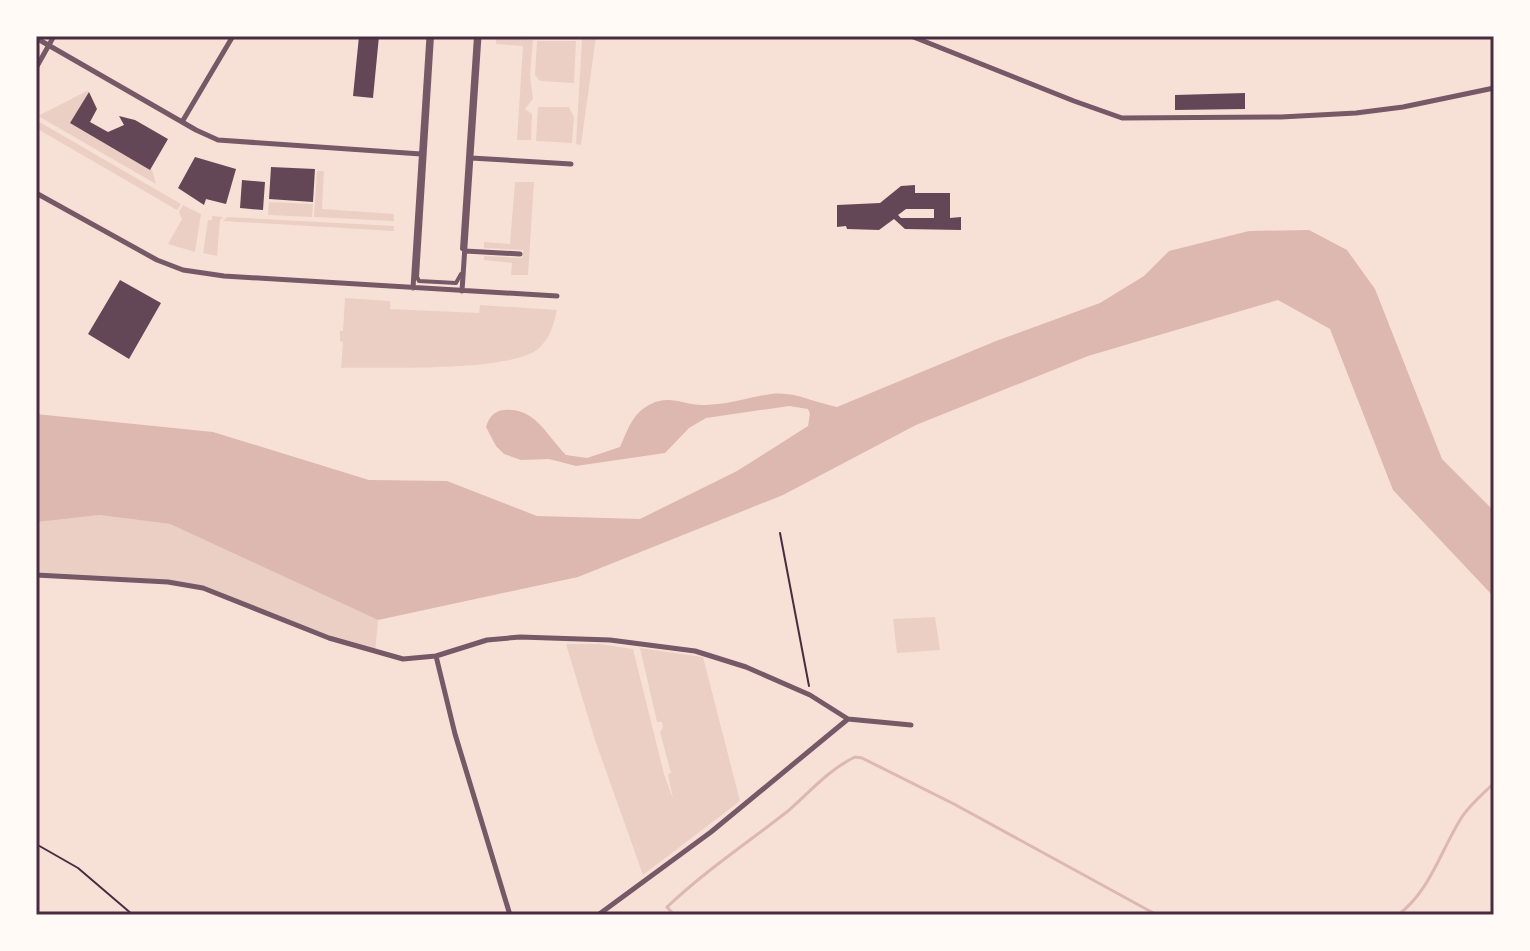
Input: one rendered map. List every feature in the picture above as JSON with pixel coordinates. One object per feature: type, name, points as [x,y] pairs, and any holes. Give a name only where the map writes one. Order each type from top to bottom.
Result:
[{"type":"street","points":[[36,68],[54,36]]},
{"type":"street","points":[[182,122],[233,36]]},
{"type":"street","points":[[430,36],[417,277],[419,281],[456,283],[461,278],[477,36]]},
{"type":"street","points":[[413,288],[430,36]]},
{"type":"street","points":[[462,291],[477,36]]},
{"type":"street","points":[[911,36],[1122,118],[1356,113],[1403,107],[1494,88]]},
{"type":"street","points":[[36,38],[218,140],[421,154]]},
{"type":"street","points":[[471,158],[571,164]]},
{"type":"street","points":[[36,193],[134,250],[183,270],[221,276],[557,296]]},
{"type":"street","points":[[465,251],[520,254]]},
{"type":"street","points":[[36,575],[168,582],[203,588],[329,638],[403,659],[436,656],[476,642],[547,637],[635,643],[708,654],[810,695],[848,719],[911,725]]},
{"type":"street","points":[[436,656],[451,722],[510,915]]},
{"type":"street","points":[[598,915],[711,832],[848,719]]},
{"type":"path","points":[[780,533],[810,695]]},
{"type":"path","points":[[36,844],[78,868],[133,915]]},
{"type":"shaded area","points":[[569,36],[596,36],[581,145],[576,144],[582,39]]},
{"type":"shaded area","points":[[496,38],[533,40],[530,75],[533,99],[525,109],[532,114],[531,140],[517,140],[523,46],[496,44]]},
{"type":"shaded area","points":[[537,41],[576,41],[574,83],[540,81],[535,75]]},
{"type":"shaded area","points":[[87,91],[71,123],[152,170],[156,184],[38,116]]},
{"type":"shaded area","points":[[538,107],[569,107],[574,117],[572,143],[536,141]]},
{"type":"shaded area","points":[[36,120],[181,204],[177,210],[36,128]]},
{"type":"shaded area","points":[[317,171],[324,171],[322,209],[394,214],[394,221],[314,217]]},
{"type":"shaded area","points":[[515,182],[534,182],[528,275],[511,275],[512,263],[484,260],[484,256],[522,258],[523,250],[484,248],[484,242],[510,244]]},
{"type":"shaded area","points":[[269,202],[313,204],[312,217],[268,215]]},
{"type":"shaded area","points":[[183,205],[201,214],[195,252],[168,244],[182,219],[179,212]]},
{"type":"shaded area","points":[[212,216],[223,217],[220,220],[217,256],[203,253],[208,220],[212,220]]},
{"type":"shaded area","points":[[227,217],[394,226],[394,231],[223,221]]},
{"type":"shaded area","points":[[1309,230],[1347,250],[1375,289],[1442,459],[1494,511],[1494,597],[1393,490],[1330,329],[1278,300],[1088,356],[916,425],[783,495],[578,577],[378,620],[170,524],[99,515],[36,522],[36,414],[213,432],[369,480],[447,481],[537,516],[640,519],[737,471],[808,426],[808,409],[789,406],[706,418],[689,428],[665,453],[576,466],[549,459],[521,460],[504,454],[486,427],[490,417],[504,410],[524,413],[540,424],[566,455],[587,458],[620,447],[635,417],[658,401],[714,405],[780,394],[837,407],[996,341],[1100,303],[1144,276],[1169,251],[1249,231]]},
{"type":"shaded area","points":[[345,298],[390,301],[390,309],[479,313],[480,305],[557,310],[546,341],[538,349],[501,362],[414,368],[341,368],[343,342],[340,341],[340,331],[343,331]]},
{"type":"shaded area","points":[[99,515],[170,524],[378,620],[375,653],[222,594],[168,582],[36,575],[36,520]]},
{"type":"shaded area","points":[[935,617],[940,650],[897,653],[893,619]]},
{"type":"shaded area","points":[[566,644],[600,644],[633,649],[673,799],[668,774],[671,773],[660,732],[662,722],[657,722],[640,648],[703,657],[740,801],[643,875],[595,740]]},
{"type":"building","points":[[359,36],[379,36],[373,98],[353,96]]},
{"type":"building","points":[[89,92],[97,109],[90,122],[108,132],[124,125],[119,116],[135,120],[168,139],[150,170],[70,123]]},
{"type":"building","points":[[1245,93],[1245,109],[1175,110],[1175,95]]},
{"type":"building","points":[[195,157],[236,169],[226,204],[206,199],[204,205],[178,188]]},
{"type":"building","points":[[271,167],[315,169],[313,202],[269,199]]},
{"type":"building","points":[[242,180],[265,182],[263,210],[240,208]]},
{"type":"building","points":[[915,185],[915,193],[950,193],[950,218],[961,217],[961,230],[905,229],[894,219],[879,230],[837,227],[837,205],[880,203],[901,186]],"holes":[[[906,209],[934,209],[934,218],[901,218],[898,215]]]},
{"type":"building","points":[[120,280],[161,303],[129,359],[88,334]]},
{"type":"waterway","points":[[674,915],[667,907],[681,894],[788,811],[828,775],[855,757],[954,804],[1157,915]]},
{"type":"waterway","points":[[1398,915],[1426,884],[1463,815],[1494,783]]}]
